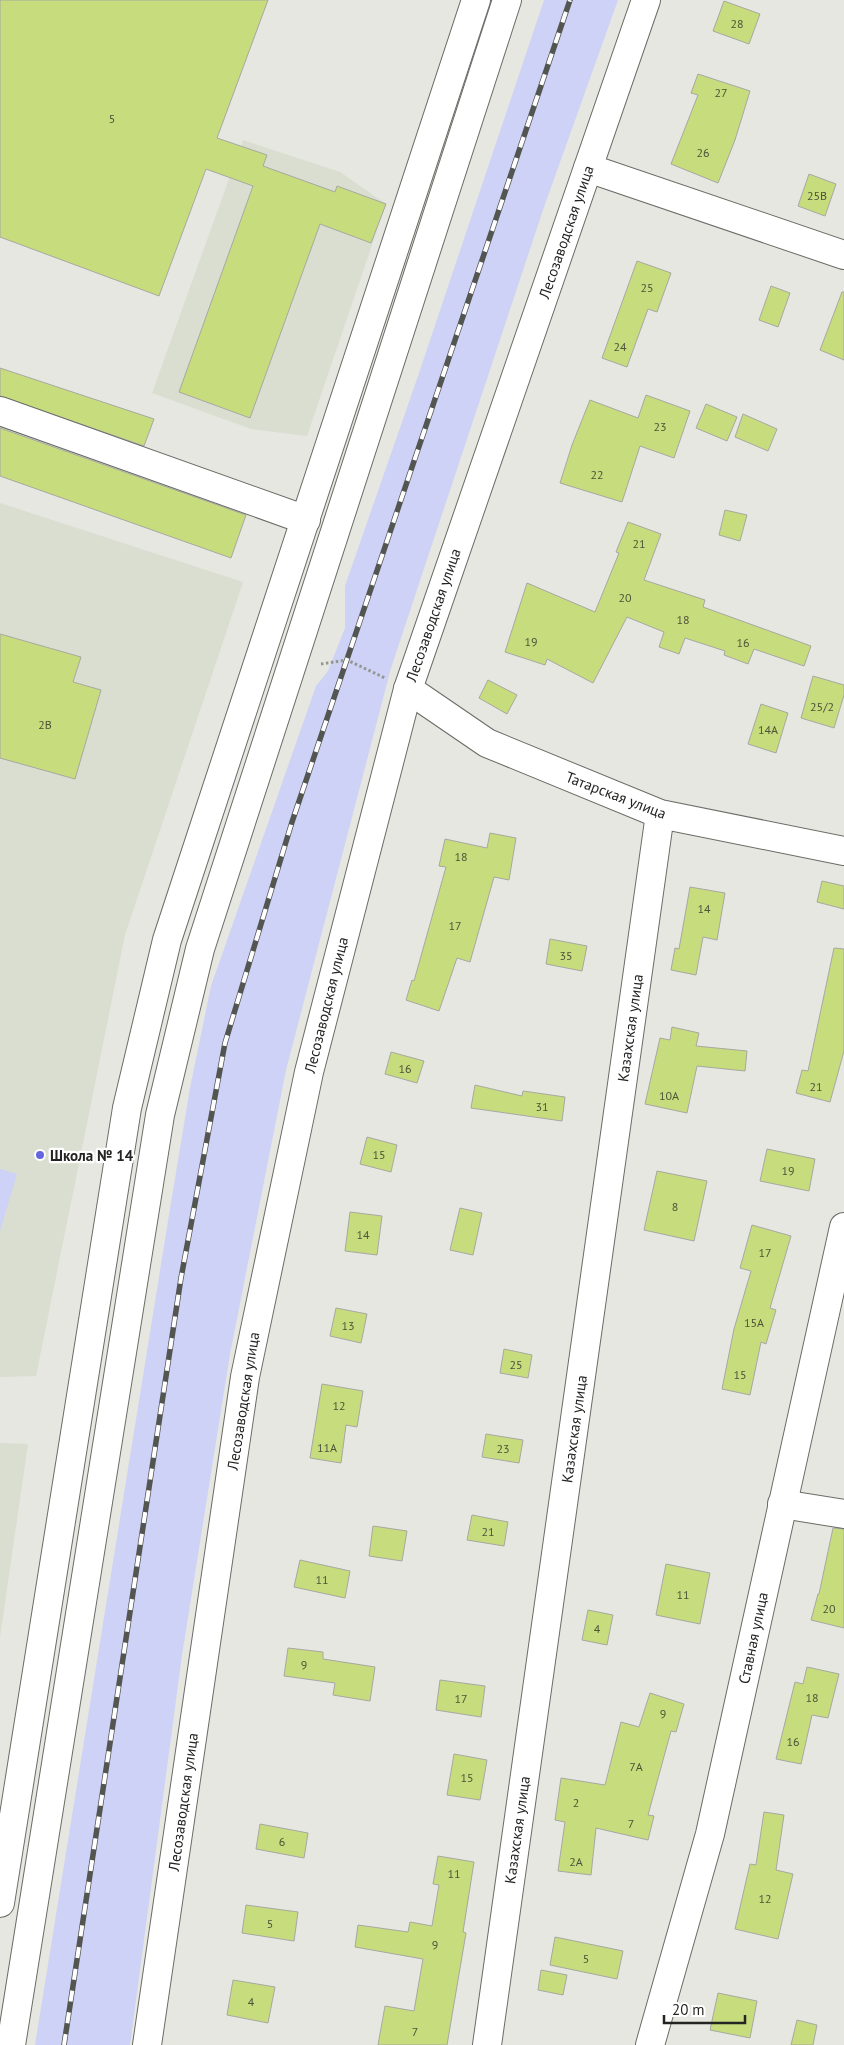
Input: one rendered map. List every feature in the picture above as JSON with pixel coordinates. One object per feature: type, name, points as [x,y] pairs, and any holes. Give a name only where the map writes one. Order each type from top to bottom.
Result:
[{"type":"street","points":[[0,1903],[127,1108],[168,940],[476,0]]},
{"type":"street","points":[[11,2045],[160,1116],[200,949],[507,0]]},
{"type":"street","name":"Лесозаводская улица","points":[[147,2045],[245,1377],[309,1072],[408,689],[646,0]]},
{"type":"street","points":[[588,168],[844,255]]},
{"type":"street","points":[[0,411],[306,520]]},
{"type":"street","name":"Татарская улица","points":[[408,689],[487,743],[660,814],[844,851]]},
{"type":"street","name":"Казахская улица","points":[[487,2045],[660,814]]},
{"type":"street","name":"Ставная улица","points":[[650,2045],[710,1834],[844,1227]]},
{"type":"street","points":[[782,1504],[844,1514]]},
{"type":"path","points":[[290,672],[309,679],[321,664],[347,660],[408,689]]},
{"type":"shaded area","points":[[544,0],[618,0],[544,207],[391,668],[286,1070],[230,1354],[182,1655],[130,2045],[35,2045],[190,1088],[211,986],[316,686],[328,671],[345,628],[345,586],[418,376]]},
{"type":"shaded area","points":[[243,140],[340,172],[386,204],[307,436],[251,429],[152,393]]},
{"type":"shaded area","name":"Школа № 14","points":[[0,503],[243,582],[125,935],[36,1376],[0,1377]]},
{"type":"shaded area","points":[[0,1169],[17,1174],[0,1231]]},
{"type":"shaded area","points":[[0,1443],[28,1444],[0,1637]]},
{"type":"building","points":[[0,0],[268,0],[217,138],[267,155],[263,166],[335,192],[337,186],[386,204],[371,243],[320,224],[250,418],[179,392],[253,186],[206,169],[159,296],[0,237]]},
{"type":"building","points":[[724,1],[760,14],[749,44],[713,31]]},
{"type":"building","points":[[698,74],[750,91],[735,140],[718,183],[671,164],[698,95],[691,93]]},
{"type":"building","points":[[809,174],[836,184],[825,216],[798,206]]},
{"type":"building","points":[[637,261],[671,273],[657,312],[648,309],[627,367],[602,358]]},
{"type":"building","points":[[771,286],[790,293],[778,327],[759,320]]},
{"type":"building","points":[[842,292],[844,292],[844,360],[820,350]]},
{"type":"building","points":[[0,368],[154,419],[144,446],[0,396]]},
{"type":"building","points":[[646,395],[690,411],[674,458],[640,446],[622,502],[560,483],[572,445],[590,400],[638,418]]},
{"type":"building","points":[[706,404],[737,417],[727,441],[696,428]]},
{"type":"building","points":[[743,414],[777,429],[768,451],[735,437]]},
{"type":"building","points":[[0,428],[246,515],[231,558],[0,476]]},
{"type":"building","points":[[725,510],[747,515],[740,541],[719,535]]},
{"type":"building","points":[[628,522],[661,534],[644,580],[705,600],[703,607],[811,646],[804,666],[754,649],[748,664],[724,655],[725,651],[685,638],[679,654],[659,647],[664,632],[627,617],[593,683],[547,659],[545,665],[505,652],[527,583],[595,612],[619,553],[616,552]]},
{"type":"building","points":[[0,634],[81,657],[73,682],[101,690],[75,779],[0,758]]},
{"type":"building","points":[[813,676],[844,685],[844,695],[834,728],[801,718]]},
{"type":"building","points":[[488,680],[517,695],[507,714],[479,698]]},
{"type":"building","points":[[761,704],[788,713],[776,753],[748,744]]},
{"type":"building","points":[[490,833],[516,838],[509,880],[494,877],[470,962],[457,958],[439,1011],[406,1000],[412,980],[414,981],[446,867],[439,866],[445,839],[487,848]]},
{"type":"building","points":[[822,881],[844,886],[844,909],[817,902]]},
{"type":"building","points":[[690,887],[725,893],[717,940],[703,937],[696,975],[671,970],[675,948],[679,949]]},
{"type":"building","points":[[550,939],[587,946],[582,971],[546,964]]},
{"type":"building","points":[[834,948],[844,949],[844,1051],[830,1102],[796,1093],[802,1070],[808,1071]]},
{"type":"building","points":[[672,1027],[699,1033],[696,1046],[747,1051],[745,1071],[697,1066],[687,1113],[645,1104],[660,1038],[670,1040]]},
{"type":"building","points":[[391,1052],[424,1061],[417,1083],[385,1074]]},
{"type":"building","points":[[475,1085],[522,1096],[523,1091],[565,1097],[562,1121],[471,1108]]},
{"type":"building","points":[[367,1137],[397,1145],[391,1172],[360,1164]]},
{"type":"building","points":[[767,1149],[815,1159],[809,1191],[760,1181]]},
{"type":"building","points":[[657,1171],[707,1181],[694,1241],[644,1230]]},
{"type":"building","points":[[460,1208],[482,1213],[473,1255],[450,1250]]},
{"type":"building","points":[[350,1212],[382,1216],[377,1255],[345,1251]]},
{"type":"building","points":[[752,1225],[791,1236],[770,1308],[776,1310],[766,1344],[761,1342],[750,1395],[722,1389],[734,1329],[751,1271],[740,1268]]},
{"type":"building","points":[[336,1308],[367,1314],[361,1343],[330,1336]]},
{"type":"building","points":[[504,1349],[532,1355],[528,1378],[500,1373]]},
{"type":"building","points":[[322,1384],[363,1391],[357,1427],[346,1425],[341,1463],[310,1458]]},
{"type":"building","points":[[486,1434],[523,1440],[519,1463],[482,1457]]},
{"type":"building","points":[[472,1515],[508,1522],[504,1546],[467,1540]]},
{"type":"building","points":[[373,1526],[407,1531],[402,1561],[369,1556]]},
{"type":"building","points":[[833,1528],[844,1529],[844,1628],[811,1620],[819,1594]]},
{"type":"building","points":[[300,1560],[350,1571],[345,1598],[294,1587]]},
{"type":"building","points":[[666,1564],[710,1573],[700,1624],[656,1615]]},
{"type":"building","points":[[588,1610],[613,1615],[607,1645],[582,1640]]},
{"type":"building","points":[[288,1648],[323,1652],[323,1659],[375,1667],[370,1701],[333,1695],[335,1683],[284,1676]]},
{"type":"building","points":[[807,1667],[839,1674],[828,1718],[812,1715],[801,1764],[776,1759],[795,1682],[803,1684]]},
{"type":"building","points":[[440,1680],[485,1686],[481,1717],[436,1710]]},
{"type":"building","points":[[650,1693],[684,1704],[676,1732],[671,1731],[648,1815],[654,1816],[648,1840],[596,1828],[591,1875],[558,1871],[565,1822],[555,1820],[561,1778],[605,1785],[621,1722],[639,1727]]},
{"type":"building","points":[[454,1754],[487,1760],[480,1800],[447,1795]]},
{"type":"building","points":[[764,1812],[784,1815],[776,1870],[793,1874],[778,1939],[735,1929],[750,1864],[756,1865]]},
{"type":"building","points":[[260,1824],[308,1833],[304,1858],[256,1849]]},
{"type":"building","points":[[438,1856],[474,1862],[463,1932],[466,1933],[447,2045],[378,2045],[385,2006],[414,2011],[423,1959],[355,1947],[358,1925],[408,1932],[410,1922],[432,1926],[439,1885],[433,1884]]},
{"type":"building","points":[[246,1905],[298,1912],[294,1941],[242,1933]]},
{"type":"building","points":[[555,1937],[623,1951],[617,1979],[550,1965]]},
{"type":"building","points":[[541,1970],[567,1975],[563,1995],[538,1990]]},
{"type":"building","points":[[233,1980],[275,1987],[268,2023],[227,2015]]},
{"type":"building","points":[[718,1993],[757,2001],[750,2038],[710,2030]]},
{"type":"building","points":[[797,2020],[817,2025],[813,2045],[791,2045]]},
{"type":"railway","points":[[64,2045],[181,1278],[225,1043],[292,822],[570,0]]},
{"type":"place","name":"Школа № 14","points":[[40,1155]]}]
